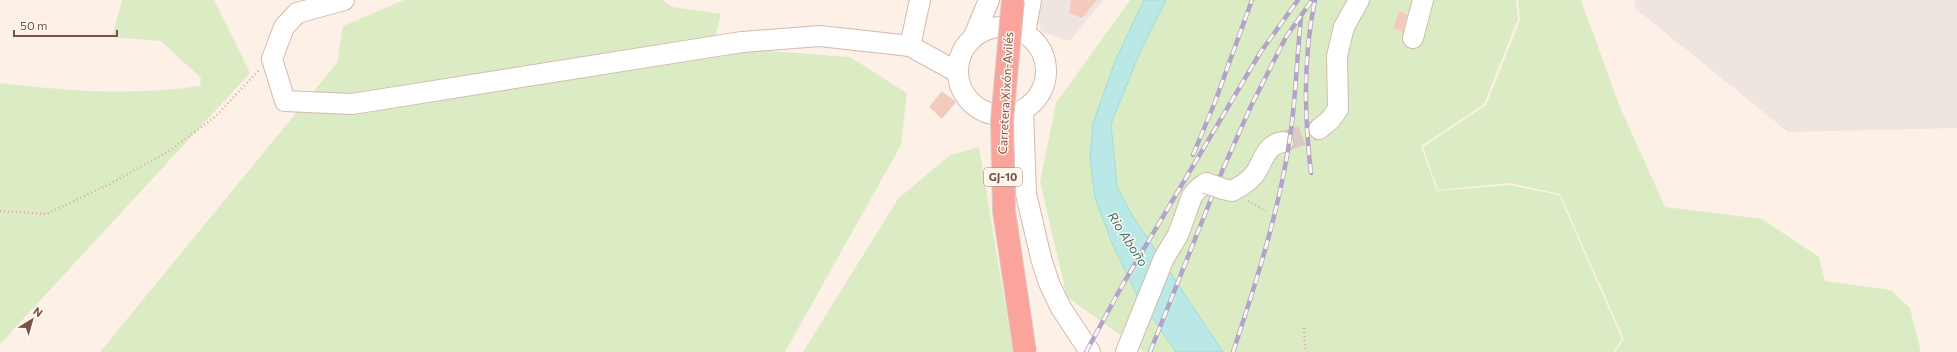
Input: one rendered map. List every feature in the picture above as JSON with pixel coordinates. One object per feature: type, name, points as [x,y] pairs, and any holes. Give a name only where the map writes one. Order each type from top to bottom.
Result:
[{"type":"highway","name":"Carretera Xixón-Avilés","points":[[1013,0],[1002,121],[1004,211],[1025,352]]},
{"type":"street","points":[[344,0],[297,13],[284,27],[272,59],[285,101],[352,104],[742,42],[820,36],[910,46],[957,72]]},
{"type":"street","points":[[910,46],[920,0]]},
{"type":"street","points":[[974,36],[989,0]]},
{"type":"street","points":[[1025,33],[1031,0]]},
{"type":"street","points":[[1319,129],[1330,120],[1338,109],[1337,56],[1344,27],[1359,0]]},
{"type":"street","points":[[1413,38],[1423,0]]},
{"type":"street","points":[[999,26],[1013,27],[1025,33],[1039,45],[1046,63],[1046,82],[1038,99],[1023,111],[1009,116],[993,115],[979,110],[967,100],[960,87],[957,72],[959,58],[965,46],[974,36],[986,29],[999,26]]},
{"type":"street","points":[[1023,111],[1026,194],[1041,258],[1049,283],[1061,308],[1090,352]]},
{"type":"street","points":[[1126,352],[1164,258],[1178,235],[1192,196],[1198,189],[1215,186],[1232,192],[1244,185],[1254,175],[1264,155],[1276,143],[1282,142]]},
{"type":"path","points":[[0,211],[46,214],[115,181],[169,151],[215,117],[262,66],[272,59]]},
{"type":"path","points":[[1304,328],[1305,346],[1307,352]]},
{"type":"shaded area","points":[[1042,0],[1103,0],[1070,41],[1042,32],[1038,22]]},
{"type":"shaded area","points":[[1634,0],[1957,0],[1957,128],[1788,132],[1636,9]]},
{"type":"green space","points":[[122,0],[214,0],[250,73],[0,344],[0,83],[75,90],[125,92],[200,86],[201,78],[161,41],[112,37]]},
{"type":"green space","points":[[404,0],[662,0],[672,7],[721,14],[713,47],[850,57],[907,93],[901,145],[785,352],[100,352],[337,63],[343,26]]},
{"type":"green space","points":[[1130,0],[1516,0],[1518,19],[1484,104],[1421,146],[1437,191],[1509,185],[1559,195],[1622,339],[1613,352],[1144,352],[1067,297],[1040,182],[1056,103]]},
{"type":"green space","points":[[1518,0],[1581,0],[1620,107],[1665,207],[1762,219],[1819,257],[1825,281],[1891,290],[1910,308],[1921,352],[1615,352],[1624,339],[1560,194],[1509,183],[1438,190],[1423,147],[1486,105],[1520,20]]},
{"type":"green space","points":[[979,147],[1013,352],[803,352],[898,199],[950,155]]},
{"type":"water","name":"Rio Aboño","points":[[1144,0],[1166,0],[1140,52],[1111,124],[1117,187],[1132,215],[1223,352],[1176,352],[1137,295],[1112,243],[1095,198],[1090,158],[1093,123],[1116,59]]},
{"type":"building","points":[[1071,0],[1097,0],[1082,18],[1069,13]]},
{"type":"building","points":[[1399,11],[1407,14],[1403,32],[1393,29]]},
{"type":"building","points":[[942,91],[956,102],[942,119],[929,107]]},
{"type":"tunnel","points":[[1283,142],[1319,129]]},
{"type":"railway","points":[[1193,155],[1215,102],[1252,0]]},
{"type":"railway","points":[[1086,352],[1123,284],[1260,53],[1298,0]]},
{"type":"railway","points":[[1150,352],[1223,169],[1251,106],[1286,37],[1312,0]]},
{"type":"railway","points":[[1311,173],[1307,130],[1306,86],[1308,43],[1315,0]]},
{"type":"railway","points":[[1233,352],[1251,297],[1275,214],[1287,158],[1293,116],[1301,18]]}]
